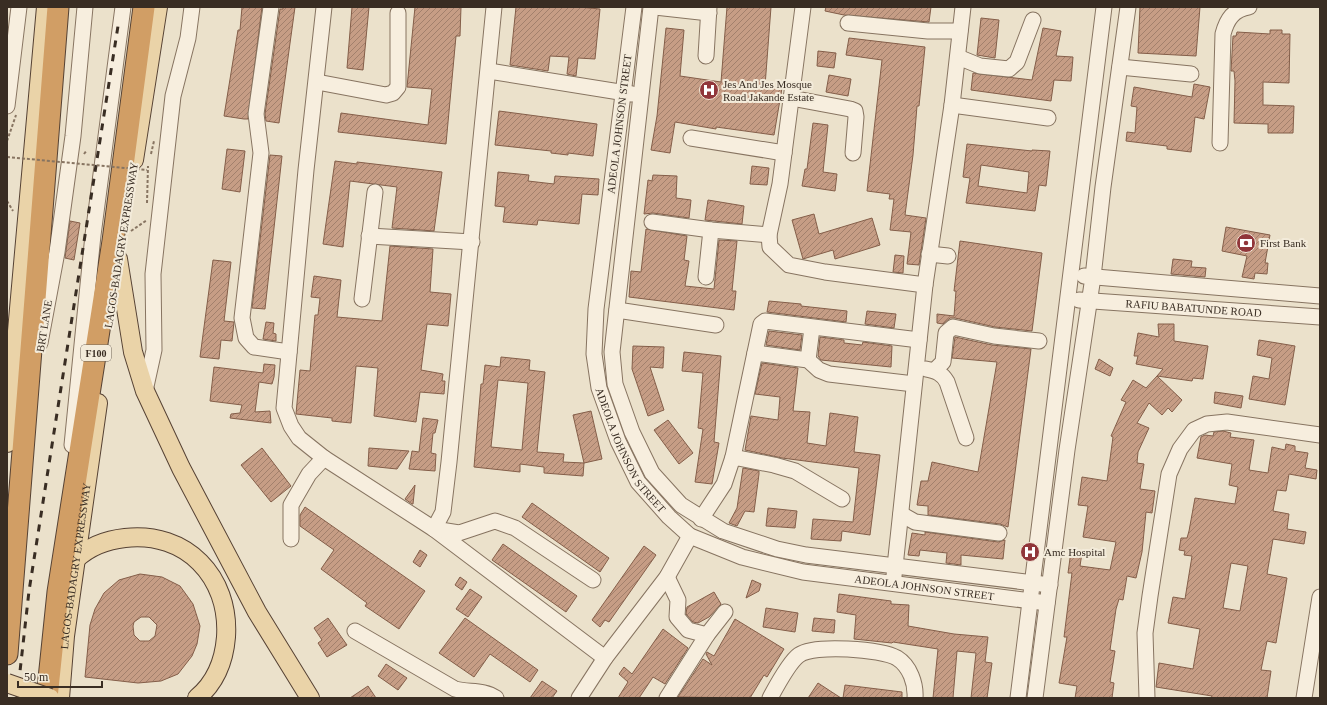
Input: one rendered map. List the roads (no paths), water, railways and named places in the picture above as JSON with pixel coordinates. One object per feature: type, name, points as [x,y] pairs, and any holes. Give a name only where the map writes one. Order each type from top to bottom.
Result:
[{"type":"highway","points":[[8,650],[58,7]]},
{"type":"highway","name":"LAGOS-BADAGRY EXPRESSWAY","points":[[48,698],[58,592],[113,241],[144,7]]},
{"type":"main road","points":[[7,443],[46,7]]},
{"type":"main road","name":"LAGOS-BADAGRY EXPRESSWAY","points":[[60,698],[65,636],[118,259],[158,7]]},
{"type":"main road","points":[[118,259],[131,340],[145,391],[181,468],[257,612],[310,698]]},
{"type":"main road","points":[[7,311],[23,260]]},
{"type":"main road","points":[[76,559],[91,546],[115,539],[139,536],[164,540],[186,551],[208,571],[221,593],[227,623],[225,651],[217,675],[206,691],[197,698]]},
{"type":"main road","points":[[7,683],[48,698]]},
{"type":"street","points":[[11,110],[19,7]]},
{"type":"street","name":"BRT LANE","points":[[8,650],[33,439],[40,343],[57,252],[73,136],[86,7]]},
{"type":"street","points":[[58,592],[82,337],[123,7]]},
{"type":"street","points":[[145,391],[154,350],[153,274],[173,96],[188,38],[192,7]]},
{"type":"street","points":[[271,7],[256,114],[261,153],[242,318],[246,338],[254,347],[289,352]]},
{"type":"street","points":[[324,7],[317,82],[306,170],[284,408],[291,426],[299,438],[324,458],[434,529],[605,658]]},
{"type":"street","points":[[434,529],[443,512],[472,242],[494,7]]},
{"type":"street","name":"ADEOLA JOHNSON STREET","points":[[634,7],[596,308],[595,361],[599,388],[618,441],[638,482],[669,517],[690,536],[742,557],[774,566],[893,584],[1047,603]]},
{"type":"street","name":"ADEOLA JOHNSON STREET","points":[[651,7],[612,352],[615,384],[632,432],[652,473],[681,505],[701,520],[722,531],[777,550],[895,567],[1050,585]]},
{"type":"street","points":[[656,7],[709,10],[706,56]]},
{"type":"street","points":[[803,7],[780,184],[769,234],[770,247],[788,265],[825,272],[925,285]]},
{"type":"street","points":[[893,584],[925,285],[952,105],[963,7]]},
{"type":"street","points":[[1018,698],[1104,7]]},
{"type":"street","points":[[1035,698],[1088,302],[1093,277],[1102,187],[1128,7]]},
{"type":"street","points":[[1220,143],[1223,34],[1226,21],[1231,15],[1249,7]]},
{"type":"street","points":[[317,82],[386,95],[393,93],[398,87],[398,13]]},
{"type":"street","points":[[958,58],[980,66],[1009,69],[1017,62],[1033,20]]},
{"type":"street","points":[[848,23],[928,31],[960,31]]},
{"type":"street","points":[[1120,67],[1190,74]]},
{"type":"street","points":[[488,71],[640,95]]},
{"type":"street","points":[[791,98],[854,111],[856,117],[853,153]]},
{"type":"street","points":[[952,105],[1048,118]]},
{"type":"street","points":[[691,138],[784,153]]},
{"type":"street","points":[[362,299],[375,192]]},
{"type":"street","points":[[652,222],[711,230],[769,234]]},
{"type":"street","points":[[706,277],[711,230]]},
{"type":"street","points":[[369,236],[472,242]]},
{"type":"street","points":[[929,254],[948,256]]},
{"type":"street","name":"RAFIU BABATUNDE ROAD","points":[[1072,273],[1093,277],[1320,296]]},
{"type":"street","name":"RAFIU BABATUNDE ROAD","points":[[1068,298],[1088,302],[1320,316]]},
{"type":"street","points":[[617,310],[716,325]]},
{"type":"street","points":[[701,520],[724,484],[733,457],[761,324],[765,321],[919,340]]},
{"type":"street","points":[[935,370],[943,362],[946,333],[953,327],[994,336],[1039,341]]},
{"type":"street","points":[[808,360],[812,328]]},
{"type":"street","points":[[755,353],[808,360],[819,370],[829,374],[914,384]]},
{"type":"street","points":[[916,367],[935,370],[943,375],[947,382],[966,438]]},
{"type":"street","points":[[1147,698],[1145,633],[1169,474],[1180,449],[1194,430],[1207,424],[1227,422],[1320,435]]},
{"type":"street","points":[[733,457],[774,465],[795,471],[842,499]]},
{"type":"street","points":[[291,539],[291,505],[309,474],[324,458]]},
{"type":"street","points":[[901,514],[915,522],[999,533]]},
{"type":"street","points":[[434,529],[459,533],[495,522],[515,528],[593,580]]},
{"type":"street","points":[[579,698],[605,658],[667,577],[690,536]]},
{"type":"street","points":[[667,577],[678,600],[677,617],[688,630],[707,635]]},
{"type":"street","points":[[1304,698],[1320,597]]},
{"type":"street","points":[[666,698],[707,635],[725,612]]},
{"type":"street","points":[[355,631],[454,689],[462,692],[480,692],[491,694],[496,698]]},
{"type":"street","points":[[770,698],[784,674],[799,655],[818,648],[878,653],[897,658],[908,667],[914,687],[915,698]]},
{"type":"railway","points":[[17,698],[29,591],[118,26]]},
{"type":"place","name":"Jes And Jes Mosque Road Jakande Estate","points":[[709,90]]},
{"type":"place","name":"First Bank","points":[[1246,243]]},
{"type":"place","name":"Amc Hospital","points":[[1030,552]]}]
